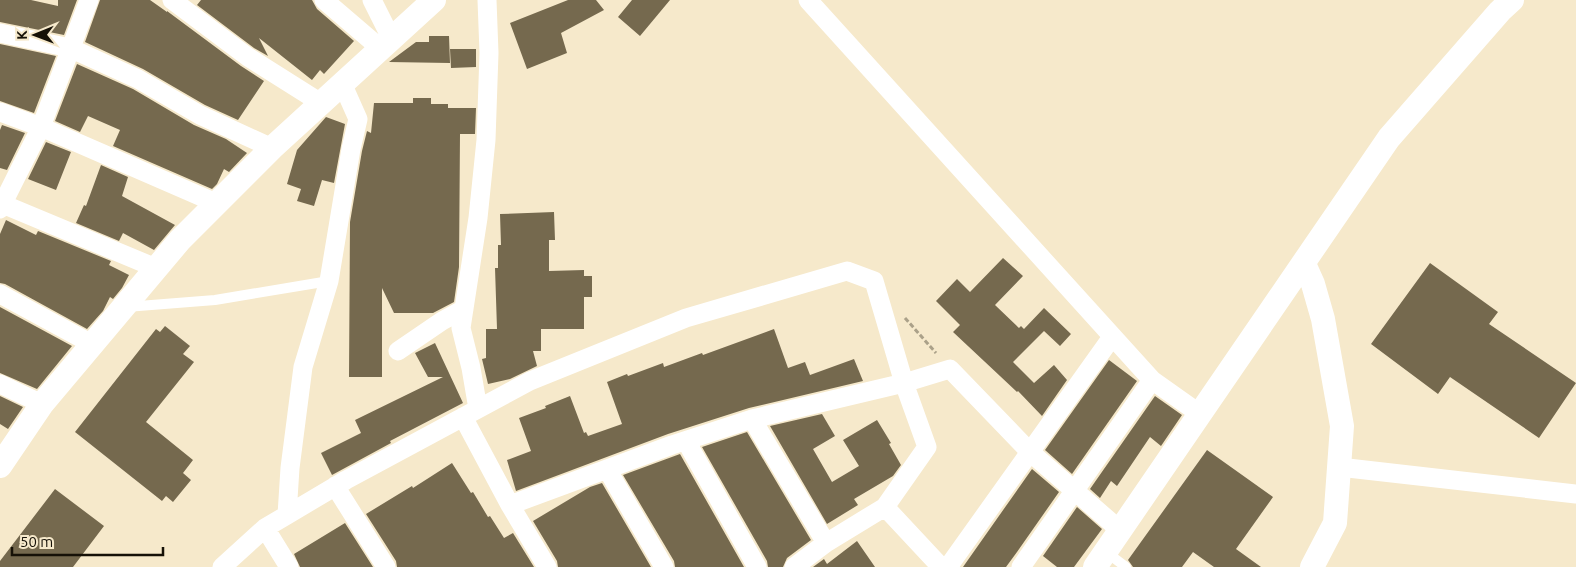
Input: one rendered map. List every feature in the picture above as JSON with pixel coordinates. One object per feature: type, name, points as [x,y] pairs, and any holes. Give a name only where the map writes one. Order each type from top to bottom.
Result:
[{"type":"street","points":[[89,0],[41,127],[1,205],[156,268]]},
{"type":"street","points":[[172,0],[248,57],[321,103]]},
{"type":"street","points":[[324,0],[386,43]]},
{"type":"street","points":[[372,0],[386,43]]},
{"type":"street","points":[[0,466],[42,404],[180,240],[272,148],[434,0]]},
{"type":"street","points":[[487,0],[489,54],[486,140],[478,218],[461,328],[470,368],[471,413],[510,505],[547,567]]},
{"type":"street","points":[[808,0],[1152,380],[1200,414]]},
{"type":"street","points":[[1100,560],[1389,138],[1500,11],[1512,0]]},
{"type":"street","points":[[0,33],[70,48],[138,79],[200,115],[272,148]]},
{"type":"street","points":[[287,515],[290,468],[302,367],[330,281],[351,149],[358,119],[342,83]]},
{"type":"street","points":[[0,112],[41,127],[216,203]]},
{"type":"street","points":[[1304,264],[1313,284],[1323,319],[1342,426],[1335,523],[1312,567]]},
{"type":"street","points":[[222,567],[265,528],[335,486],[530,381],[686,318],[847,271],[874,282],[904,383],[927,447],[884,507],[826,542],[794,567]]},
{"type":"street","points":[[0,294],[92,344]]},
{"type":"street","points":[[398,351],[442,321],[464,309]]},
{"type":"street","points":[[948,567],[1112,337]]},
{"type":"street","points":[[510,505],[752,419],[904,383],[950,370],[1030,452],[1121,531]]},
{"type":"street","points":[[1021,567],[1152,380]]},
{"type":"street","points":[[0,384],[42,404]]},
{"type":"street","points":[[752,419],[826,542]]},
{"type":"street","points":[[686,441],[757,567]]},
{"type":"street","points":[[1339,467],[1576,494]]},
{"type":"street","points":[[607,469],[664,567]]},
{"type":"street","points":[[335,486],[386,567]]},
{"type":"street","points":[[884,507],[941,567]]},
{"type":"street","points":[[265,528],[289,567]]},
{"type":"lane","points":[[123,308],[215,300],[330,281]]},
{"type":"lane","points":[[1100,560],[1126,567]]},
{"type":"path","points":[[899,311],[950,370]]},
{"type":"building","points":[[0,0],[31,0],[58,6],[58,0],[77,0],[64,35],[0,22]]},
{"type":"building","points":[[100,0],[150,0],[264,81],[238,120],[205,105],[143,69],[85,42]]},
{"type":"building","points":[[201,0],[312,0],[317,9],[354,41],[324,74],[320,70],[312,80],[259,38],[268,56],[254,48],[197,5]]},
{"type":"building","points":[[568,0],[596,0],[604,10],[561,33],[567,53],[527,69],[510,23]]},
{"type":"building","points":[[632,0],[670,0],[640,36],[618,17]]},
{"type":"building","points":[[429,36],[449,36],[450,63],[389,62],[416,42],[429,42]]},
{"type":"building","points":[[0,44],[56,56],[34,113],[0,101]]},
{"type":"building","points":[[450,49],[476,49],[476,67],[451,68]]},
{"type":"building","points":[[77,64],[133,89],[194,125],[226,139],[247,153],[229,172],[224,169],[217,184],[212,189],[113,146],[120,130],[88,116],[80,132],[55,121]]},
{"type":"building","points":[[413,98],[431,98],[431,104],[448,104],[448,108],[476,108],[475,134],[460,134],[459,267],[454,302],[433,313],[394,313],[382,288],[382,377],[349,377],[350,222],[362,151],[367,131],[371,133],[374,103],[413,103]]},
{"type":"building","points":[[326,117],[345,124],[334,183],[322,180],[314,206],[297,201],[301,189],[287,184],[297,150]]},
{"type":"building","points":[[2,125],[25,133],[7,170],[0,168],[0,130]]},
{"type":"building","points":[[46,142],[71,152],[56,190],[28,179]]},
{"type":"building","points":[[101,165],[128,177],[122,196],[175,225],[154,250],[123,233],[119,241],[76,223],[84,205],[86,206]]},
{"type":"building","points":[[554,212],[555,240],[549,240],[549,271],[584,270],[584,276],[592,276],[592,297],[584,297],[584,329],[541,329],[541,351],[533,351],[537,366],[510,379],[488,384],[482,359],[486,358],[486,329],[497,329],[495,268],[498,268],[498,245],[501,245],[500,214]]},
{"type":"building","points":[[6,220],[36,235],[38,231],[111,261],[109,265],[129,275],[122,288],[113,299],[110,297],[103,311],[87,329],[0,283],[0,234]]},
{"type":"building","points":[[1003,258],[1023,276],[995,305],[1019,328],[1021,326],[1024,329],[1044,308],[1071,334],[1060,346],[1044,331],[1013,362],[1034,383],[1054,365],[1067,380],[1042,416],[1018,391],[953,332],[960,325],[936,301],[957,279],[970,292]]},
{"type":"building","points":[[1430,263],[1498,312],[1489,324],[1576,383],[1539,438],[1450,377],[1438,394],[1371,344]]},
{"type":"building","points":[[0,307],[72,346],[37,389],[0,373]]},
{"type":"building","points":[[165,326],[190,346],[183,354],[194,362],[146,422],[193,460],[183,473],[191,480],[173,502],[166,496],[162,501],[75,432],[156,329],[160,332]]},
{"type":"building","points":[[774,329],[788,368],[805,362],[810,375],[854,359],[863,381],[749,408],[668,434],[516,491],[507,460],[531,451],[519,418],[546,408],[545,406],[570,396],[584,433],[586,432],[588,436],[622,424],[607,382],[663,363],[664,367],[702,353],[703,355]]},
{"type":"building","points":[[435,343],[463,403],[390,441],[391,443],[332,475],[321,453],[361,433],[355,420],[443,377],[428,377],[415,353]]},
{"type":"building","points":[[1109,360],[1137,381],[1072,474],[1045,450]]},
{"type":"building","points":[[0,396],[23,407],[8,429],[0,424]]},
{"type":"building","points":[[1155,396],[1182,415],[1161,446],[1150,437],[1117,486],[1111,481],[1100,498],[1090,489]]},
{"type":"building","points":[[822,414],[835,436],[813,449],[832,482],[859,466],[843,440],[877,420],[891,443],[889,444],[901,465],[893,476],[854,499],[858,505],[827,524],[770,426]]},
{"type":"building","points":[[747,432],[811,540],[787,558],[783,567],[768,567],[767,561],[702,447]]},
{"type":"building","points":[[1207,450],[1273,497],[1236,549],[1261,567],[1214,567],[1193,552],[1182,567],[1133,567],[1128,560]]},
{"type":"building","points":[[680,454],[744,567],[675,567],[674,561],[623,475]]},
{"type":"building","points":[[452,463],[504,538],[513,533],[534,567],[397,567],[396,561],[366,514],[412,486],[413,488]]},
{"type":"building","points":[[1032,469],[1059,492],[1017,552],[1006,567],[963,567]]},
{"type":"building","points":[[602,483],[651,567],[558,567],[557,561],[533,521],[590,487]]},
{"type":"building","points":[[55,489],[104,526],[73,567],[0,567],[0,561]]},
{"type":"building","points":[[1077,507],[1102,529],[1074,567],[1057,567],[1043,556]]},
{"type":"building","points":[[345,523],[373,567],[300,567],[294,554]]},
{"type":"building","points":[[857,541],[875,567],[813,567],[824,559],[827,564]]}]
